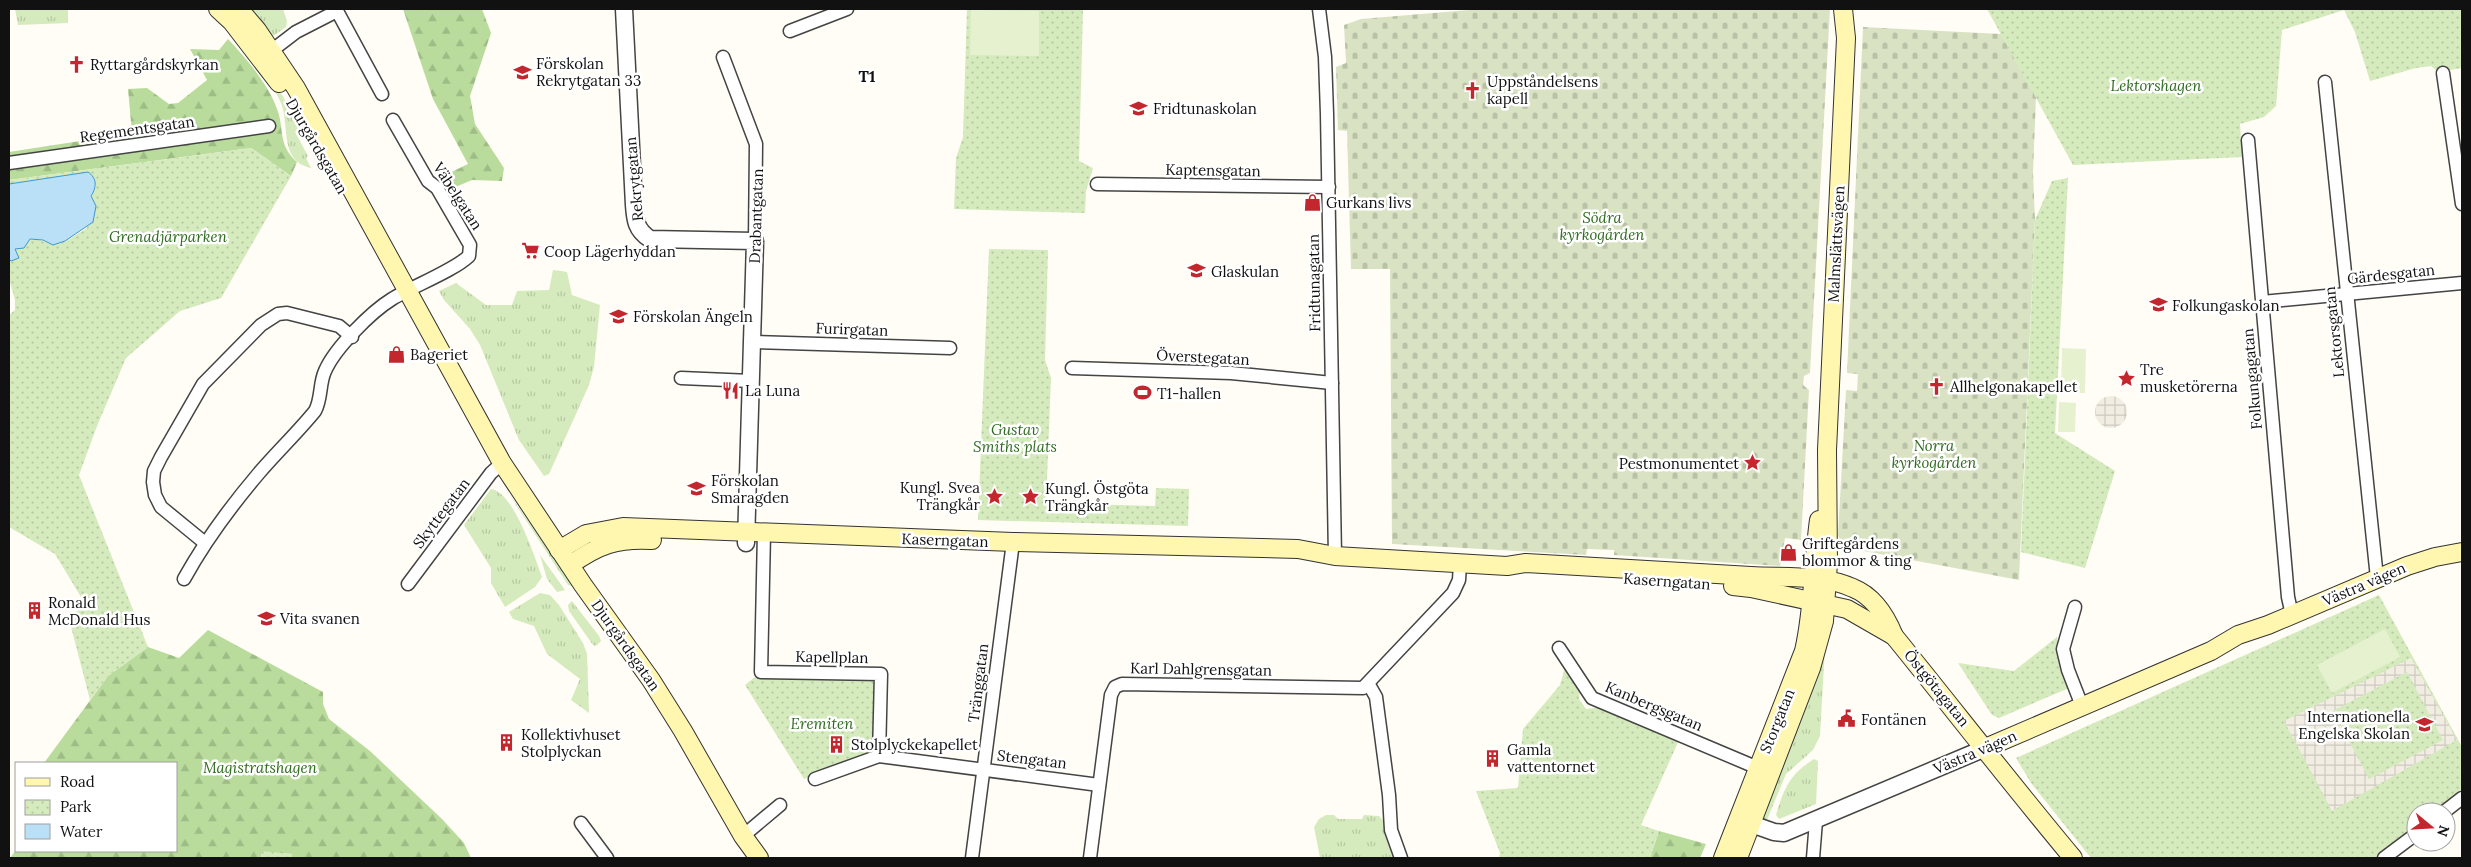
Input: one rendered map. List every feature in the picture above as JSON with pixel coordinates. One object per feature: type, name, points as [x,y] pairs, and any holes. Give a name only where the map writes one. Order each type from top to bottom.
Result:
[{"type":"main road","name":"Djurgårdsgatan","points":[[218,9],[267,54]]},
{"type":"main road","name":"Djurgårdsgatan","points":[[239,9],[267,54],[403,293],[444,380],[486,437],[559,550],[674,716],[743,836],[759,858]]},
{"type":"main road","name":"Malmslättsvägen","points":[[1843,9],[1846,38]]},
{"type":"main road","name":"Malmslättsvägen","points":[[1819,592],[1846,38],[1851,9]]},
{"type":"main road","name":"Kaserngatan","points":[[559,550],[580,537],[610,528],[755,538],[1012,547],[1298,549],[1335,556],[1460,564],[1507,566],[1526,563],[1819,592]]},
{"type":"main road","name":"Kaserngatan","points":[[570,565],[600,546],[624,540],[755,538]]},
{"type":"main road","name":"Västra vägen","points":[[1983,749],[2211,651],[2238,635],[2268,626],[2420,561],[2462,552]]},
{"type":"main road","name":"Kaserngatan","points":[[1507,566],[1526,572],[1819,592]]},
{"type":"main road","name":"Östgötagatan","points":[[1819,592],[1856,589],[1871,600],[1894,636],[1972,732],[1983,749],[2073,858]]},
{"type":"main road","name":"Östgötagatan","points":[[1819,592],[1894,636]]},
{"type":"main road","name":"Storgatan","points":[[1738,858],[1758,768],[1804,651],[1819,592]]},
{"type":"main road","name":"Storgatan","points":[[1723,858],[1745,822],[1817,653],[1819,592]]},
{"type":"street","name":"Rekrytgatan","points":[[624,9],[634,205],[640,233],[650,239],[755,241]]},
{"type":"street","points":[[790,32],[847,9]]},
{"type":"street","name":"Fridtunagatan","points":[[1319,9],[1326,57],[1335,556]]},
{"type":"street","points":[[267,54],[296,32],[337,10],[382,94]]},
{"type":"street","name":"Drabantgatan","points":[[723,58],[756,144],[751,381],[755,538]]},
{"type":"street","points":[[2443,73],[2462,204]]},
{"type":"street","name":"Lektorsgatan","points":[[2325,82],[2377,578]]},
{"type":"street","name":"Väbelgatan","points":[[393,120],[428,181],[437,188],[471,248],[466,258],[403,293]]},
{"type":"street","name":"Regementsgatan","points":[[9,163],[269,126]]},
{"type":"street","name":"Folkungagatan","points":[[2248,140],[2284,552],[2292,615]]},
{"type":"street","name":"Kaptensgatan","points":[[1097,184],[1329,187]]},
{"type":"street","name":"Gärdesgatan","points":[[2262,302],[2462,284]]},
{"type":"street","points":[[184,579],[204,543],[260,472],[315,411],[320,402],[324,373],[337,353],[378,310],[403,293]]},
{"type":"street","points":[[204,543],[161,507],[155,495],[154,482],[154,471],[161,456],[203,384],[261,325],[278,314],[287,313],[339,326],[352,337]]},
{"type":"street","name":"Furirgatan","points":[[752,342],[950,348]]},
{"type":"street","name":"Överstegatan","points":[[1072,368],[1231,373],[1332,383]]},
{"type":"street","points":[[681,378],[751,381]]},
{"type":"street","name":"Skyttegatan","points":[[408,584],[491,473],[502,463]]},
{"type":"street","name":"Kapellplan","points":[[755,538],[761,672],[881,674],[879,756]]},
{"type":"street","name":"Tränggatan","points":[[972,858],[1012,547]]},
{"type":"street","points":[[1401,858],[1390,830],[1390,796],[1376,697],[1368,683],[1453,593],[1459,580],[1460,564]]},
{"type":"street","points":[[2075,607],[2063,650],[2068,670],[2082,706]]},
{"type":"street","name":"Kanbergsgatan","points":[[1559,648],[1592,698],[1758,768]]},
{"type":"street","name":"Karl Dahlgrensgatan","points":[[1090,858],[1111,695],[1118,685],[1363,688],[1368,683]]},
{"type":"street","name":"Västra vägen","points":[[1745,822],[1784,833],[1983,749]]},
{"type":"street","name":"Stengatan","points":[[815,779],[879,756],[1099,785]]},
{"type":"street","points":[[743,836],[780,805]]},
{"type":"street","points":[[1812,858],[1816,821]]},
{"type":"street","points":[[581,823],[607,858]]},
{"type":"street","points":[[2384,858],[2406,842]]},
{"type":"green space","points":[[15,9],[72,10],[68,10],[68,23],[18,25]]},
{"type":"green space","points":[[206,9],[211,9],[272,80],[299,129],[295,132],[308,156],[306,158],[311,168],[301,164],[294,158],[290,150],[287,142],[284,112],[275,91],[237,40]]},
{"type":"green space","points":[[245,9],[283,9],[287,21],[286,27],[273,36],[266,33]]},
{"type":"green space","points":[[403,9],[482,9],[491,33],[470,96],[475,124],[504,168],[502,181],[472,180],[446,191],[439,178],[468,164],[433,99]]},
{"type":"green space","points":[[967,9],[1083,9],[1079,161],[1093,168],[1086,191],[1085,213],[954,209],[956,158],[963,137]]},
{"type":"green space","name":"Södra kyrkogården","points":[[1481,9],[1830,9],[1810,373],[1804,376],[1803,385],[1809,390],[1801,540],[1785,538],[1780,566],[1614,555],[1614,550],[1587,549],[1586,555],[1392,544],[1390,269],[1351,269],[1347,131],[1338,130],[1336,67],[1346,63],[1344,25],[1361,19]]},
{"type":"green space","name":"Lektorshagen","points":[[1987,9],[2462,9],[2462,68],[2438,72],[2431,66],[2416,68],[2370,81],[2355,32],[2344,10],[2282,30],[2276,106],[2264,117],[2240,124],[2242,157],[2073,165]]},
{"type":"green space","points":[[971,10],[1039,11],[1039,56],[970,55]]},
{"type":"green space","name":"Norra kyrkogården","points":[[1863,27],[2001,34],[2036,97],[2033,173],[2035,220],[2019,580],[1842,547],[1838,535],[1846,390],[1857,391],[1858,374],[1847,373]]},
{"type":"green space","points":[[228,39],[256,72],[273,100],[279,117],[284,143],[297,162],[291,176],[251,148],[9,180],[9,152],[132,133],[128,89],[147,88],[169,104],[178,103],[207,80],[190,49],[219,50]]},
{"type":"green space","name":"Grenadjärparken","points":[[251,148],[291,176],[221,298],[180,311],[126,358],[97,426],[79,475],[148,647],[108,676],[90,700],[68,615],[87,607],[55,554],[9,527],[9,315],[15,310],[15,300],[9,279],[9,259],[11,260],[18,247],[27,240],[39,240],[53,245],[66,241],[87,228],[91,196],[96,186],[46,178],[9,184],[9,180]]},
{"type":"green space","points":[[2068,178],[2055,433],[2115,471],[2085,568],[2021,552],[2035,220],[2052,181]]},
{"type":"green space","name":"Gustav Smiths plats","points":[[989,249],[1048,250],[1045,360],[1051,378],[1046,503],[1155,506],[1156,488],[1189,489],[1188,526],[978,520]]},
{"type":"green space","points":[[553,270],[567,272],[572,295],[600,305],[594,367],[589,385],[549,474],[544,476],[519,440],[480,345],[470,329],[444,300],[439,291],[456,283],[486,305],[512,305],[517,291],[549,290]]},
{"type":"green space","points":[[2062,348],[2086,349],[2085,393],[2061,393]]},
{"type":"green space","points":[[2059,402],[2076,403],[2075,432],[2058,432]]},
{"type":"green space","points":[[505,488],[573,585],[572,586],[568,585]]},
{"type":"green space","points":[[491,489],[500,493],[508,501],[515,513],[529,542],[542,577],[535,587],[505,607],[491,583],[491,568],[464,525]]},
{"type":"green space","points":[[540,555],[565,590],[557,592],[547,579]]},
{"type":"green space","points":[[540,593],[550,595],[559,605],[583,643],[587,654],[589,713],[571,700],[580,679],[547,654],[534,626],[513,619],[509,612]]},
{"type":"green space","points":[[2379,595],[2462,747],[2462,789],[2446,802],[2406,802],[2406,834],[2375,858],[2091,858],[2031,783],[2016,758]]},
{"type":"green space","points":[[572,601],[599,636],[601,641],[596,646],[593,645],[569,611],[568,605]]},
{"type":"green space","points":[[2385,629],[2400,657],[2332,693],[2317,665]]},
{"type":"green space","name":"Magistratshagen","points":[[208,630],[323,692],[323,704],[329,719],[370,751],[442,819],[464,843],[471,858],[292,858],[292,854],[262,852],[261,858],[10,858],[15,851],[178,852],[178,762],[45,762],[108,676],[148,647],[179,658]]},
{"type":"green space","points":[[2057,637],[2060,664],[2069,688],[1999,718],[1992,715],[1958,663],[2014,671]]},
{"type":"green space","points":[[1825,646],[1820,736],[1813,750],[1786,774],[1766,822],[1762,819]]},
{"type":"green space","points":[[1566,664],[1580,689],[1579,699],[1586,709],[1602,707],[1679,740],[1641,825],[1659,831],[1650,858],[1499,858],[1500,853],[1476,791],[1518,788],[1523,729],[1560,685]]},
{"type":"green space","name":"Eremiten","points":[[756,676],[875,679],[874,753],[817,772],[804,779],[745,685]]},
{"type":"green space","points":[[1814,759],[1818,761],[1816,804],[1779,819],[1776,815],[1789,782],[1799,770]]},
{"type":"green space","points":[[1326,815],[1334,815],[1338,819],[1362,819],[1364,815],[1379,816],[1385,822],[1396,858],[1320,858],[1314,827],[1319,819]]},
{"type":"green space","points":[[1659,831],[1706,844],[1700,858],[1650,858]]},
{"type":"green space","points":[[262,851],[292,854],[292,858],[261,858]]},
{"type":"shaded area","points":[[2111,396],[2117,397],[2122,401],[2126,406],[2126,418],[2122,423],[2117,427],[2111,428],[2105,427],[2100,423],[2096,418],[2095,412],[2096,406],[2100,401],[2105,397]]},
{"type":"shaded area","points":[[2411,658],[2457,740],[2332,811],[2284,721]],"holes":[[[2407,672],[2443,740],[2369,779],[2333,711]]]},
{"type":"water","points":[[88,172],[93,177],[95,183],[91,196],[96,206],[93,222],[65,241],[53,245],[43,240],[30,239],[24,248],[15,249],[19,258],[11,261],[9,259],[9,184]]},
{"type":"place","name":"Ryttargårdskyrkan","points":[[76,64]]},
{"type":"place","name":"Förskolan Rekrytgatan 33","points":[[522,72]]},
{"type":"place","name":"Uppståndelsens kapell","points":[[1473,90]]},
{"type":"place","name":"Fridtunaskolan","points":[[1139,108]]},
{"type":"place","name":"Gurkans livs","points":[[1312,202]]},
{"type":"place","name":"Coop Lägerhyddan","points":[[530,251]]},
{"type":"place","name":"Glaskulan","points":[[1197,271]]},
{"type":"place","name":"Folkungaskolan","points":[[2158,305]]},
{"type":"place","name":"Förskolan Ängeln","points":[[619,316]]},
{"type":"place","name":"Bageriet","points":[[396,354]]},
{"type":"place","name":"Tre musketörerna","points":[[2126,378]]},
{"type":"place","name":"Allhelgonakapellet","points":[[1936,386]]},
{"type":"place","name":"La Luna","points":[[731,390]]},
{"type":"place","name":"T1-hallen","points":[[1143,393]]},
{"type":"place","name":"Pestmonumentet","points":[[1753,463]]},
{"type":"place","name":"Förskolan Smaragden","points":[[697,489]]},
{"type":"place","name":"Kungl. Svea Trängkår","points":[[994,496]]},
{"type":"place","name":"Kungl. Östgöta Trängkår","points":[[1031,497]]},
{"type":"place","name":"Griftegårdens blommor & ting","points":[[1788,552]]},
{"type":"place","name":"Ronald McDonald Hus","points":[[34,611]]},
{"type":"place","name":"Vita svanen","points":[[266,618]]},
{"type":"place","name":"Fontänen","points":[[1847,719]]},
{"type":"place","name":"Internationella Engelska Skolan","points":[[2424,725]]},
{"type":"place","name":"Kollektivhuset Stolplyckan","points":[[507,743]]},
{"type":"place","name":"Stolplyckekapellet","points":[[837,744]]},
{"type":"place","name":"Gamla vattentornet","points":[[1493,758]]},
{"type":"district","name":"T1","points":[[867,76]]}]
